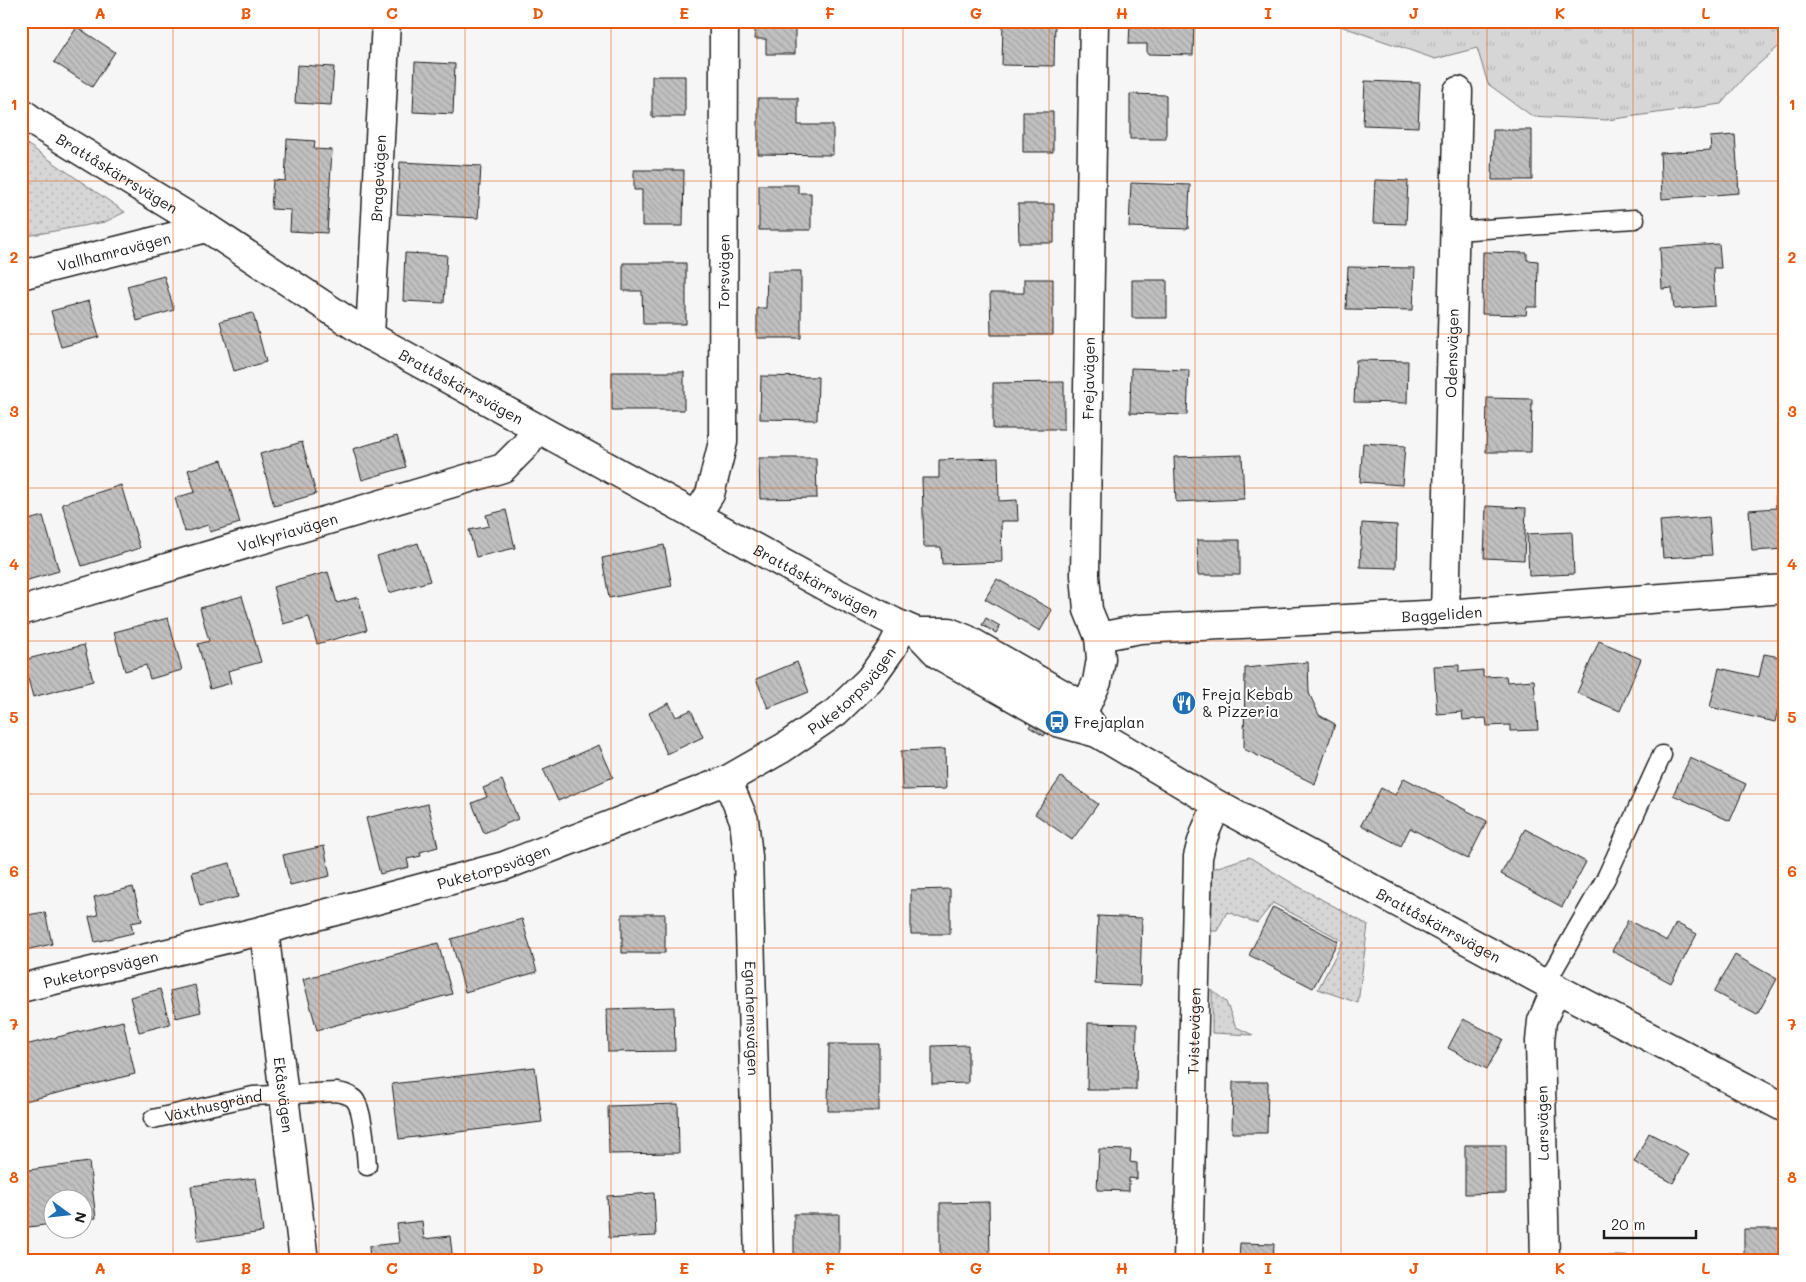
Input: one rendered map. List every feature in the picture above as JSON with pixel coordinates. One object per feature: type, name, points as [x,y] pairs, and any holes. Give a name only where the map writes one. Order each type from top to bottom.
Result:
[{"type":"street","name":"Bragevägen","points":[[370,336],[386,21]]},
{"type":"street","name":"Torsvägen","points":[[696,516],[710,494],[723,442],[724,21]]},
{"type":"street","name":"Frejavägen","points":[[1085,724],[1098,682],[1101,659],[1099,637],[1088,610],[1085,575],[1094,21]]},
{"type":"street","name":"Odensvägen","points":[[1446,614],[1458,91]]},
{"type":"street","name":"Brattåskärrsvägen","points":[[21,112],[37,124],[207,228],[370,336],[835,592],[910,629],[939,655],[1057,722],[1085,724],[1218,805],[1551,986],[1785,1108]]},
{"type":"street","name":"Vallhamravägen","points":[[21,275],[207,228]]},
{"type":"street","name":"Valkyriavägen","points":[[21,611],[503,468],[525,446],[537,428]]},
{"type":"street","name":"Baggeliden","points":[[1099,637],[1140,629],[1446,614],[1785,589]]},
{"type":"street","name":"Puketorpsvägen","points":[[21,988],[264,930],[504,866],[727,780],[783,748],[836,712],[870,679],[892,648],[910,629]]},
{"type":"street","name":"Egnahemsvägen","points":[[727,780],[744,820],[748,857],[759,1261]]},
{"type":"street","name":"Tvistevägen","points":[[1188,1261],[1198,857],[1207,824],[1218,805]]},
{"type":"street","name":"Ekåsvägen","points":[[264,930],[304,1261]]},
{"type":"street","name":"Larsvägen","points":[[1545,1261],[1540,1041],[1542,1021],[1551,986]]},
{"type":"lane","points":[[1455,231],[1635,219]]},
{"type":"lane","points":[[1551,986],[1606,878],[1662,756]]},
{"type":"lane","name":"Växthusgränd","points":[[152,1119],[253,1096],[346,1093],[356,1100],[360,1109],[366,1166]]},
{"type":"green space","points":[[1326,21],[1785,21],[1785,41],[1745,76],[1721,104],[1607,120],[1532,116],[1488,84],[1477,48],[1435,59]]},
{"type":"green space","points":[[21,140],[125,212],[105,222],[21,237]]},
{"type":"green space","points":[[1249,857],[1368,925],[1358,1003],[1318,989],[1343,941],[1273,903],[1257,923],[1227,912],[1217,931],[1210,931],[1212,869]]},
{"type":"green space","points":[[1212,990],[1226,1002],[1236,1027],[1253,1035],[1212,1033]]},
{"type":"building","points":[[646,21],[685,21],[685,24],[646,23]]},
{"type":"building","points":[[755,21],[795,21],[795,54],[766,54],[766,39],[755,39]]},
{"type":"building","points":[[994,21],[1055,21],[1054,66],[1002,65],[1003,22]]},
{"type":"building","points":[[1130,21],[1194,21],[1193,55],[1147,54],[1147,44],[1129,44]]},
{"type":"building","points":[[77,27],[115,52],[92,87],[54,62]]},
{"type":"building","points":[[415,62],[455,64],[453,114],[413,112]]},
{"type":"building","points":[[297,65],[334,67],[331,105],[295,103]]},
{"type":"building","points":[[652,76],[685,76],[685,117],[652,117]]},
{"type":"building","points":[[1365,81],[1420,83],[1418,127],[1363,125]]},
{"type":"building","points":[[1130,94],[1166,95],[1166,139],[1130,139]]},
{"type":"building","points":[[758,98],[798,98],[798,125],[833,125],[833,155],[758,154]]},
{"type":"building","points":[[1023,112],[1053,112],[1053,152],[1023,152]]},
{"type":"building","points":[[1493,130],[1532,130],[1532,180],[1492,180]]},
{"type":"building","points":[[1735,135],[1739,193],[1662,199],[1660,153],[1711,150],[1710,137]]},
{"type":"building","points":[[287,139],[315,141],[314,149],[332,150],[327,233],[290,231],[291,210],[271,209],[273,180],[285,181]]},
{"type":"building","points":[[400,162],[481,166],[478,218],[397,214]]},
{"type":"building","points":[[634,170],[684,170],[683,226],[642,226],[642,190],[634,190]]},
{"type":"building","points":[[1375,180],[1408,181],[1406,224],[1373,223]]},
{"type":"building","points":[[1131,183],[1190,185],[1188,229],[1129,227]]},
{"type":"building","points":[[759,185],[798,185],[798,193],[811,193],[811,230],[759,230]]},
{"type":"building","points":[[1018,204],[1054,204],[1054,243],[1019,243]]},
{"type":"building","points":[[1719,244],[1721,268],[1713,268],[1715,306],[1674,309],[1672,288],[1662,289],[1660,248]]},
{"type":"building","points":[[1483,252],[1527,253],[1527,260],[1538,261],[1537,307],[1527,307],[1526,315],[1482,314]]},
{"type":"building","points":[[405,253],[447,255],[444,303],[403,301]]},
{"type":"building","points":[[623,263],[686,263],[686,324],[643,324],[642,291],[623,291]]},
{"type":"building","points":[[1348,267],[1415,268],[1413,310],[1346,309]]},
{"type":"building","points":[[767,271],[801,271],[801,338],[757,338],[757,308],[766,308]]},
{"type":"building","points":[[164,276],[174,310],[137,321],[127,286]]},
{"type":"building","points":[[1024,279],[1053,279],[1053,335],[991,335],[990,293],[1024,293]]},
{"type":"building","points":[[1132,280],[1167,280],[1167,318],[1132,318]]},
{"type":"building","points":[[89,301],[99,337],[61,347],[51,311]]},
{"type":"building","points":[[253,313],[266,362],[234,371],[220,321]]},
{"type":"building","points":[[21,340],[28,365],[21,366]]},
{"type":"building","points":[[1356,360],[1408,361],[1407,403],[1354,402]]},
{"type":"building","points":[[1131,368],[1189,370],[1187,415],[1130,413]]},
{"type":"building","points":[[612,372],[684,372],[684,410],[612,410]]},
{"type":"building","points":[[761,376],[818,377],[817,420],[760,419]]},
{"type":"building","points":[[1064,382],[1064,429],[993,429],[993,383]]},
{"type":"building","points":[[1487,398],[1532,399],[1531,452],[1486,452]]},
{"type":"building","points":[[397,436],[406,467],[362,480],[353,449]]},
{"type":"building","points":[[302,442],[316,494],[274,506],[260,454]]},
{"type":"building","points":[[1363,443],[1405,446],[1402,485],[1360,482]]},
{"type":"building","points":[[1242,455],[1244,499],[1176,502],[1174,457]]},
{"type":"building","points":[[759,458],[816,458],[817,498],[760,499]]},
{"type":"building","points":[[998,458],[999,501],[1017,500],[1018,521],[1001,521],[1002,562],[942,564],[941,547],[924,547],[922,478],[939,478],[939,460]]},
{"type":"building","points":[[222,460],[240,523],[210,532],[208,525],[185,532],[175,498],[195,492],[188,470]]},
{"type":"building","points":[[121,485],[140,548],[82,566],[62,504]]},
{"type":"building","points":[[1785,490],[1785,549],[1752,551],[1749,510],[1776,508],[1775,491]]},
{"type":"building","points":[[1486,506],[1526,508],[1524,560],[1484,558]]},
{"type":"building","points":[[506,510],[515,548],[476,557],[469,530],[489,526],[486,515]]},
{"type":"building","points":[[43,516],[59,571],[21,582],[21,522]]},
{"type":"building","points":[[1709,517],[1712,555],[1663,558],[1660,521]]},
{"type":"building","points":[[1362,523],[1397,525],[1396,568],[1360,567]]},
{"type":"building","points":[[1572,532],[1574,574],[1529,576],[1527,534]]},
{"type":"building","points":[[1197,540],[1240,540],[1240,575],[1198,575]]},
{"type":"building","points":[[418,543],[430,581],[389,593],[377,556]]},
{"type":"building","points":[[664,545],[672,586],[609,598],[602,558]]},
{"type":"building","points":[[328,572],[337,603],[358,597],[367,630],[317,644],[309,617],[283,624],[273,587]]},
{"type":"building","points":[[997,579],[1052,610],[1040,631],[985,599]]},
{"type":"building","points":[[242,596],[261,662],[228,671],[231,683],[210,689],[198,644],[209,641],[200,608]]},
{"type":"building","points":[[168,618],[182,670],[150,679],[146,665],[125,671],[114,632]]},
{"type":"building","points":[[986,618],[1000,626],[996,633],[982,625]]},
{"type":"building","points":[[1599,641],[1641,659],[1620,711],[1577,693]]},
{"type":"building","points":[[84,645],[93,681],[33,697],[23,660]]},
{"type":"building","points":[[1764,654],[1785,658],[1785,679],[1775,722],[1710,707],[1719,668],[1759,677]]},
{"type":"building","points":[[797,662],[809,692],[768,708],[756,679]]},
{"type":"building","points":[[1308,662],[1309,693],[1319,715],[1335,724],[1315,784],[1244,749],[1245,668]]},
{"type":"building","points":[[1459,665],[1459,672],[1483,670],[1483,677],[1506,676],[1507,682],[1534,680],[1538,730],[1510,731],[1510,725],[1487,726],[1486,718],[1463,720],[1462,712],[1437,714],[1434,666]]},
{"type":"building","points":[[669,703],[676,717],[691,710],[703,737],[667,754],[649,713]]},
{"type":"building","points":[[1033,721],[1047,730],[1044,736],[1029,727]]},
{"type":"building","points":[[599,745],[613,777],[558,801],[543,769]]},
{"type":"building","points":[[945,749],[946,789],[902,790],[901,751]]},
{"type":"building","points":[[1690,758],[1746,784],[1730,821],[1673,795]]},
{"type":"building","points":[[1061,777],[1098,804],[1072,840],[1035,814]]},
{"type":"building","points":[[1404,778],[1487,821],[1468,859],[1410,828],[1401,846],[1361,825],[1381,788],[1395,795]]},
{"type":"building","points":[[502,780],[518,819],[484,833],[472,803],[487,797],[483,788]]},
{"type":"building","points":[[428,804],[438,847],[420,852],[421,856],[407,859],[409,867],[380,874],[366,818]]},
{"type":"building","points":[[1525,829],[1586,862],[1562,907],[1501,874]]},
{"type":"building","points":[[324,846],[330,876],[290,885],[283,855]]},
{"type":"building","points":[[230,863],[238,897],[200,906],[192,872]]},
{"type":"building","points":[[133,887],[142,921],[131,923],[133,933],[95,942],[89,917],[98,915],[94,897]]},
{"type":"building","points":[[950,889],[950,934],[911,934],[911,890]]},
{"type":"building","points":[[1273,907],[1338,941],[1313,988],[1249,955]]},
{"type":"building","points":[[45,912],[52,944],[21,951],[21,916]]},
{"type":"building","points":[[622,914],[665,914],[665,953],[622,953]]},
{"type":"building","points":[[1098,916],[1142,918],[1140,986],[1095,984]]},
{"type":"building","points":[[522,919],[537,972],[465,992],[451,939]]},
{"type":"building","points":[[1628,920],[1667,941],[1676,923],[1697,934],[1671,983],[1612,951]]},
{"type":"building","points":[[438,943],[452,994],[317,1030],[303,979]]},
{"type":"building","points":[[1735,955],[1777,979],[1757,1015],[1714,992]]},
{"type":"building","points":[[195,985],[201,1012],[176,1018],[170,991]]},
{"type":"building","points":[[160,989],[170,1024],[139,1032],[130,997]]},
{"type":"building","points":[[674,1007],[675,1051],[608,1052],[607,1009]]},
{"type":"building","points":[[1463,1019],[1503,1039],[1487,1069],[1448,1048]]},
{"type":"building","points":[[123,1021],[135,1074],[21,1102],[21,1046]]},
{"type":"building","points":[[1088,1023],[1137,1024],[1136,1090],[1087,1090]]},
{"type":"building","points":[[829,1044],[879,1044],[879,1111],[828,1111]]},
{"type":"building","points":[[968,1045],[968,1083],[932,1084],[932,1046]]},
{"type":"building","points":[[535,1067],[542,1122],[399,1139],[392,1084]]},
{"type":"building","points":[[1233,1082],[1268,1082],[1267,1133],[1232,1133]]},
{"type":"building","points":[[678,1104],[679,1153],[609,1154],[608,1106]]},
{"type":"building","points":[[1649,1133],[1689,1154],[1673,1183],[1634,1162]]},
{"type":"building","points":[[1465,1145],[1506,1145],[1506,1193],[1465,1194]]},
{"type":"building","points":[[1099,1149],[1131,1150],[1130,1162],[1137,1163],[1137,1179],[1129,1178],[1129,1191],[1097,1190]]},
{"type":"building","points":[[89,1162],[96,1218],[92,1219],[92,1190],[42,1190],[42,1225],[21,1228],[21,1171]]},
{"type":"building","points":[[256,1178],[263,1232],[198,1241],[191,1186]]},
{"type":"building","points":[[654,1193],[656,1236],[609,1238],[607,1196]]},
{"type":"building","points":[[989,1202],[990,1261],[940,1261],[940,1203]]},
{"type":"building","points":[[794,1214],[839,1214],[839,1261],[794,1261]]},
{"type":"building","points":[[422,1221],[424,1239],[450,1236],[453,1261],[370,1261],[369,1246],[399,1243],[397,1224]]},
{"type":"building","points":[[1744,1229],[1785,1229],[1785,1261],[1744,1261]]},
{"type":"building","points":[[1240,1243],[1274,1244],[1273,1261],[1239,1261]]},
{"type":"building","points":[[1607,1256],[1646,1257],[1646,1261],[1607,1261]]},
{"type":"place","name":"Freja Kebab & Pizzeria","points":[[1184,703]]},
{"type":"place","name":"Frejaplan","points":[[1057,722]]}]
